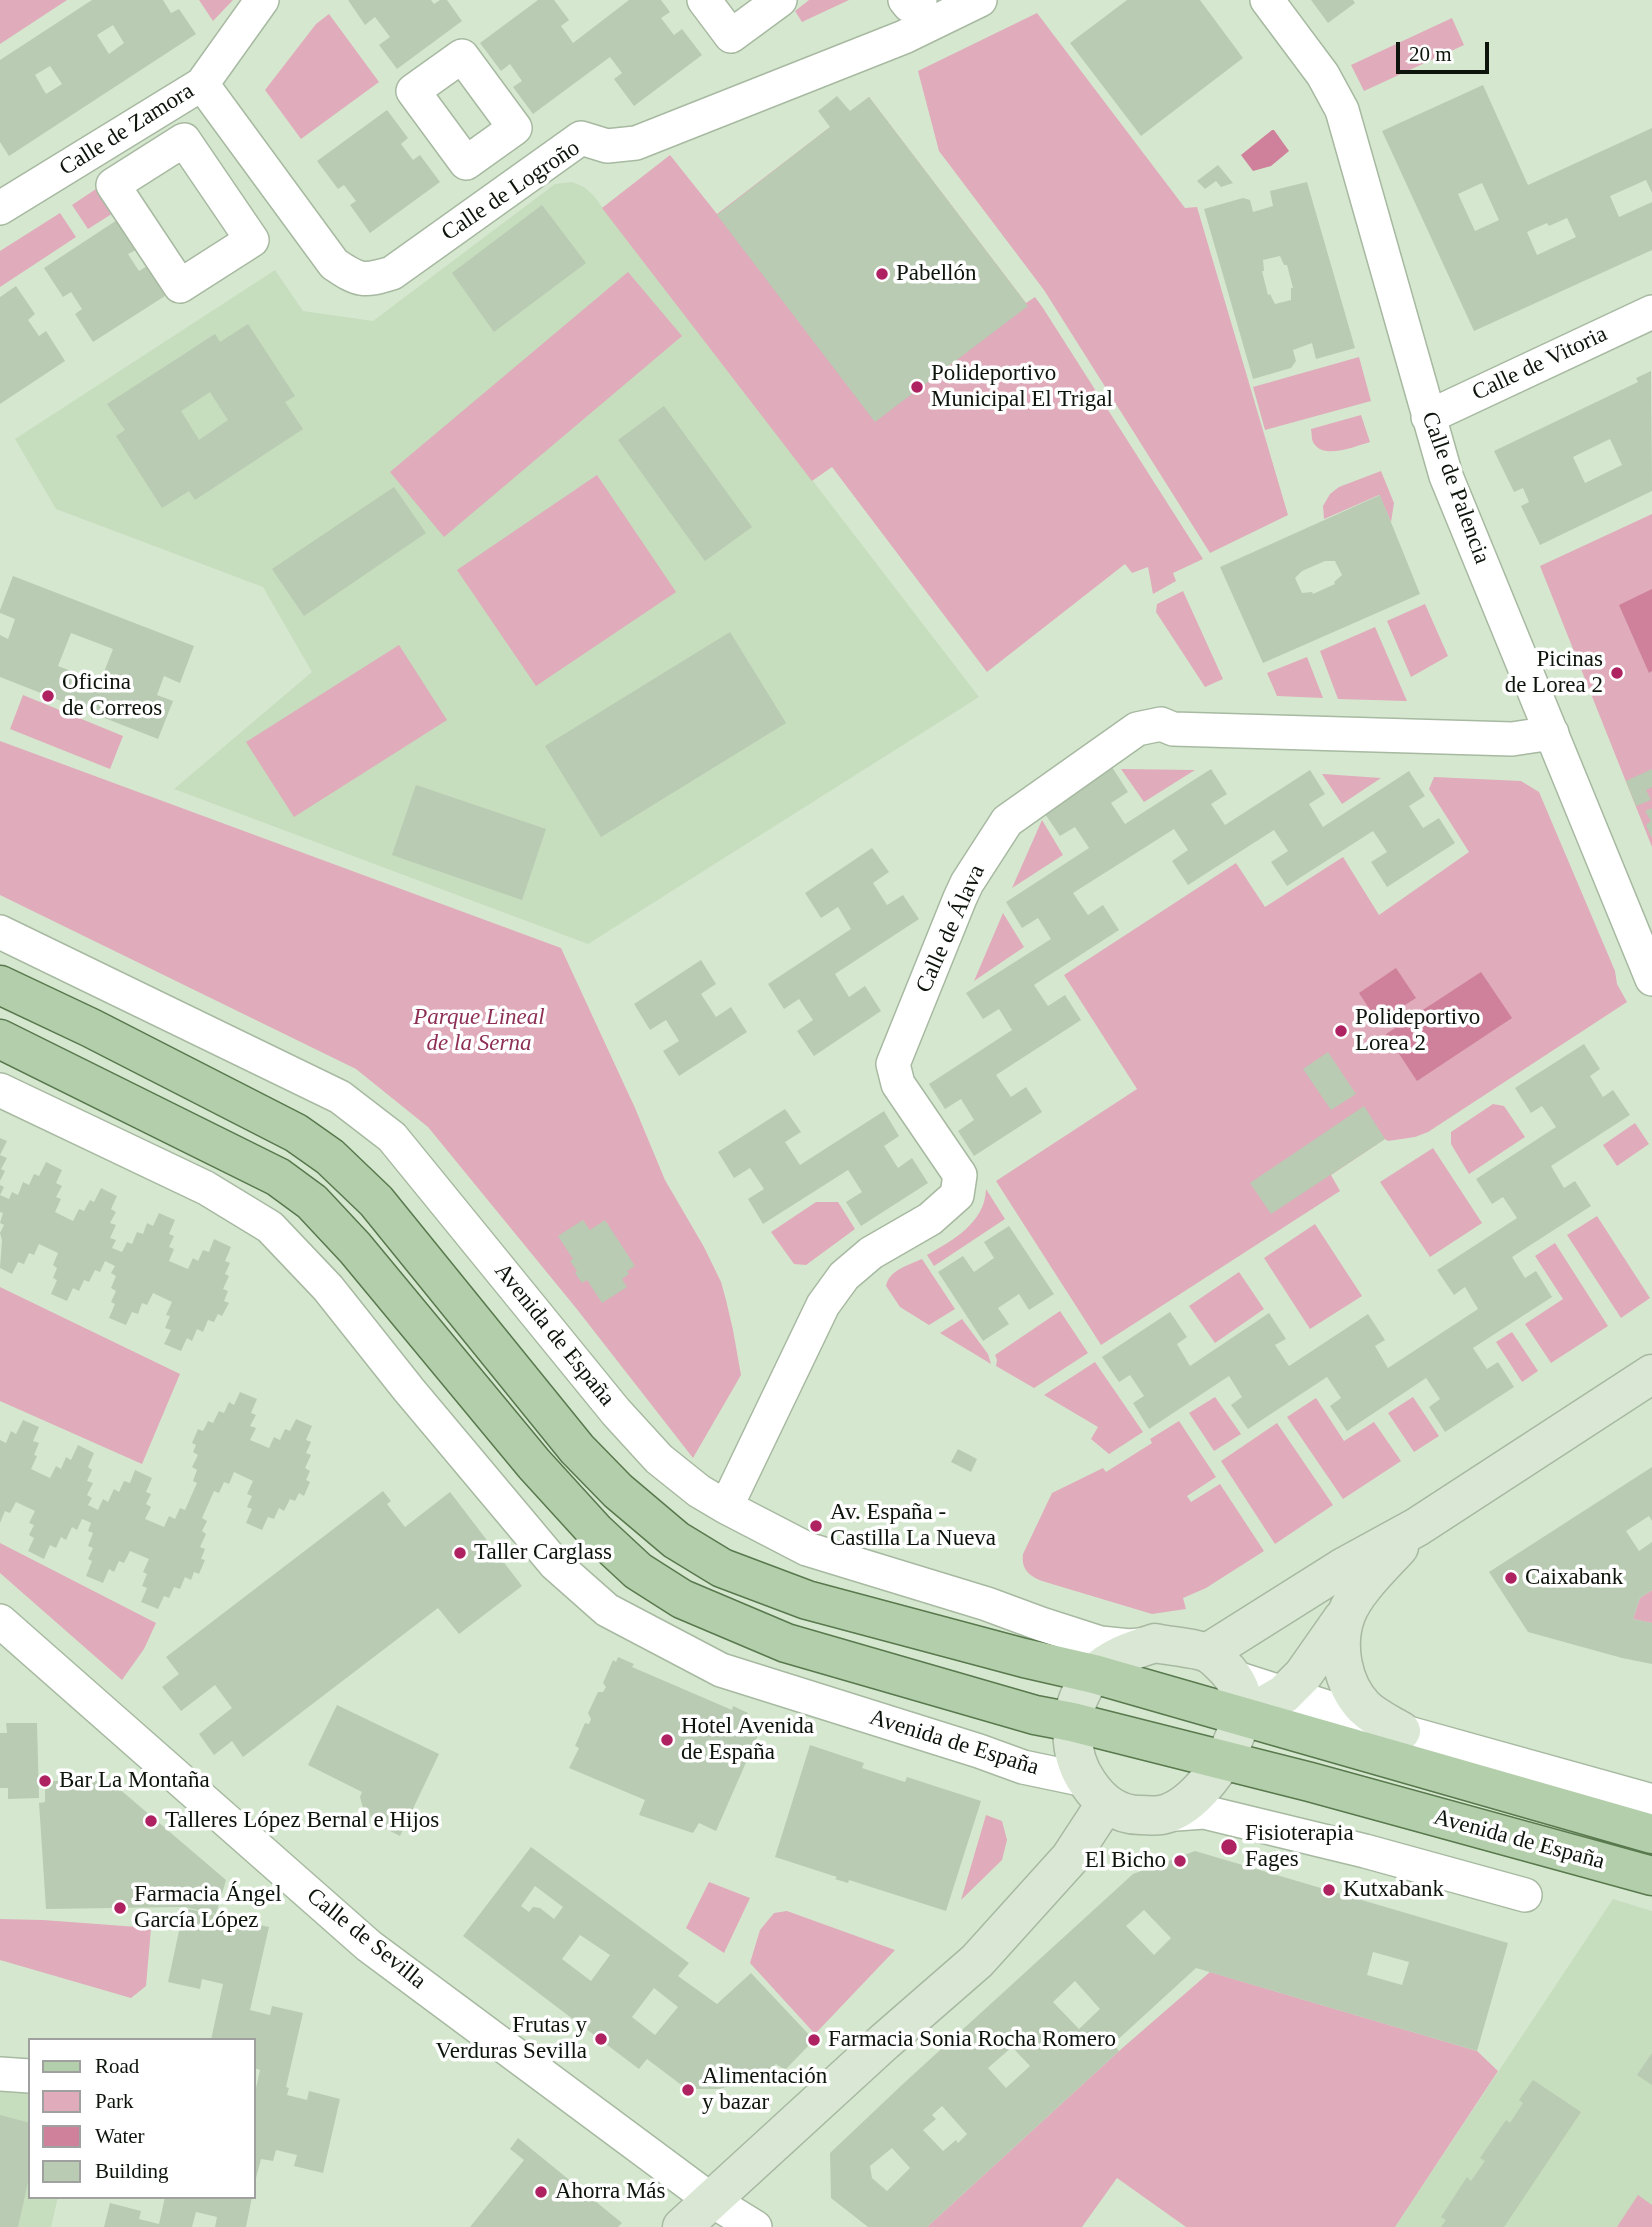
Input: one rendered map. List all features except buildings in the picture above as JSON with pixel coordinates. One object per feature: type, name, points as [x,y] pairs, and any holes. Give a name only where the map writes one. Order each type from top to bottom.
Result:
[{"type":"main road","name":"Avenida de España","points":[[0,985],[91,1028],[296,1133],[330,1157],[376,1201],[578,1449],[618,1491],[676,1540],[722,1568],[807,1600],[1094,1674],[1652,1834]]},
{"type":"main road","name":"Avenida de España","points":[[0,1039],[278,1177],[312,1202],[388,1286],[534,1464],[596,1532],[639,1571],[682,1599],[786,1643],[1035,1715],[1072,1721],[1310,1782],[1652,1876]]},
{"type":"street","name":"Calle de Zamora","points":[[0,208],[202,84],[262,0]]},
{"type":"street","points":[[704,0],[731,36],[780,0]]},
{"type":"street","points":[[905,0],[909,5],[920,0]]},
{"type":"street","name":"Calle de Logroño","points":[[202,84],[334,264],[354,278],[373,279],[392,273],[581,138],[607,146],[636,143],[904,37],[981,0]]},
{"type":"street","name":"Calle de Palencia","points":[[1267,0],[1323,75],[1342,110],[1446,476],[1652,979]]},
{"type":"street","name":"Calle de Vitoria","points":[[1428,416],[1652,312]]},
{"type":"street","name":"Calle de Álava","points":[[726,1507],[823,1305],[844,1276],[871,1253],[930,1219],[957,1195],[960,1175],[898,1084],[893,1064],[967,883],[1007,821],[1137,729],[1161,724],[1173,729],[1512,739],[1552,733]]},
{"type":"street","name":"Avenida de España","points":[[0,932],[340,1097],[392,1137],[615,1412],[659,1459],[699,1491],[726,1507],[807,1549],[987,1604],[1100,1643],[1130,1646],[1155,1643],[1220,1665],[1284,1694],[1401,1731],[1652,1801]]},
{"type":"street","name":"Avenida de España","points":[[0,1090],[206,1188],[271,1227],[328,1288],[409,1390],[555,1564],[607,1610],[721,1670],[1096,1792]]},
{"type":"street","points":[[1162,1815],[1196,1795],[1223,1760],[1242,1718],[1241,1693],[1220,1665],[1342,1567],[1417,1527],[1652,1374]]},
{"type":"street","points":[[1242,1718],[1284,1694],[1303,1675],[1363,1587],[1417,1527]]},
{"type":"street","points":[[1346,1615],[1341,1661],[1349,1685],[1365,1708],[1401,1731]]},
{"type":"street","name":"Calle de Sevilla","points":[[0,1621],[369,1946],[710,2200],[755,2227]]},
{"type":"street","name":"Avenida de España","points":[[1096,1792],[1074,1752],[1072,1721],[1080,1696],[1094,1674],[1122,1653],[1155,1643]]},
{"type":"street","points":[[682,2227],[977,1961],[1070,1858],[1096,1792],[1127,1815],[1204,1812],[1365,1851],[1525,1895]]},
{"type":"street","points":[[0,2074],[28,2076]]},
{"type":"shaded area","points":[[572,182],[593,195],[979,697],[588,944],[174,789],[312,672],[263,587],[56,509],[15,439],[275,270],[303,311],[373,321],[555,184]]},
{"type":"shaded area","points":[[1613,1899],[1652,1911],[1652,2227],[1395,2227]]},
{"type":"shaded area","points":[[0,2090],[28,2092],[28,2199],[58,2199],[51,2227],[0,2227]]},
{"type":"green space","points":[[0,0],[67,0],[0,44]]},
{"type":"green space","points":[[199,0],[233,0],[213,21]]},
{"type":"green space","points":[[809,0],[849,0],[802,22],[795,11]]},
{"type":"green space","points":[[1037,13],[1185,208],[1197,207],[1288,515],[1210,553],[1044,290],[939,151],[918,71]]},
{"type":"green space","points":[[329,14],[379,82],[301,139],[265,90],[316,24]]},
{"type":"green space","points":[[1452,18],[1464,45],[1364,91],[1351,65]]},
{"type":"green space","name":"Polideportivo Municipal El Trigal","points":[[869,97],[1026,303],[1035,297],[1043,308],[1203,559],[1173,573],[1176,581],[1153,594],[1148,567],[1132,573],[1125,564],[987,672],[832,467],[812,481],[602,208],[670,155],[717,214]]},
{"type":"green space","points":[[102,185],[118,210],[88,229],[72,205]]},
{"type":"green space","points":[[60,213],[76,237],[0,287],[0,251]]},
{"type":"green space","points":[[628,272],[682,336],[444,537],[390,472]]},
{"type":"green space","points":[[1359,357],[1371,401],[1265,430],[1253,387]]},
{"type":"green space","points":[[1361,415],[1370,442],[1334,451],[1320,449],[1314,443],[1311,429]]},
{"type":"green space","points":[[1381,471],[1394,503],[1391,522],[1379,495],[1324,519],[1323,506],[1330,494],[1339,487]]},
{"type":"green space","points":[[597,475],[676,592],[536,686],[457,570]]},
{"type":"green space","name":"Picinas de Lorea 2","points":[[1652,514],[1652,847],[1540,566]]},
{"type":"green space","points":[[1183,591],[1223,679],[1205,687],[1156,612],[1157,604]]},
{"type":"green space","points":[[1425,604],[1448,656],[1411,677],[1387,621]]},
{"type":"green space","points":[[1375,627],[1407,701],[1338,699],[1320,651]]},
{"type":"green space","points":[[399,645],[447,720],[294,817],[246,742]]},
{"type":"green space","points":[[1307,657],[1323,698],[1277,696],[1267,673]]},
{"type":"green space","points":[[23,695],[123,736],[110,769],[10,729]]},
{"type":"green space","name":"Parque Lineal de la Serna","points":[[0,741],[561,948],[665,1180],[704,1247],[721,1282],[726,1300],[741,1375],[693,1458],[576,1308],[428,1127],[356,1069],[0,895]]},
{"type":"green space","points":[[1121,769],[1195,770],[1144,802]]},
{"type":"green space","points":[[1323,774],[1381,778],[1342,804]]},
{"type":"green space","name":"Polideportivo Lorea 2","points":[[1434,777],[1521,781],[1539,792],[1615,971],[1617,984],[1627,1002],[1428,1132],[1415,1137],[1388,1141],[1385,1139],[1331,1175],[1340,1191],[1101,1345],[996,1181],[1137,1089],[1064,975],[1236,863],[1265,907],[1343,857],[1379,915],[1469,852],[1429,789]]},
{"type":"green space","points":[[1042,820],[1063,855],[1012,888]]},
{"type":"green space","points":[[1003,913],[1024,947],[974,981]]},
{"type":"green space","points":[[1493,1104],[1504,1106],[1525,1137],[1469,1174],[1451,1144],[1451,1132]]},
{"type":"green space","points":[[1635,1123],[1649,1144],[1617,1166],[1603,1145]]},
{"type":"green space","points":[[1433,1148],[1482,1223],[1430,1257],[1380,1182]]},
{"type":"green space","points":[[986,1189],[1005,1219],[934,1266],[927,1255],[957,1236],[974,1221],[980,1212]]},
{"type":"green space","points":[[816,1202],[838,1202],[855,1229],[806,1265],[794,1264],[771,1232]]},
{"type":"green space","points":[[1597,1216],[1650,1298],[1621,1318],[1567,1235]]},
{"type":"green space","points":[[1315,1224],[1362,1296],[1310,1329],[1264,1258]]},
{"type":"green space","points":[[1555,1243],[1608,1326],[1551,1363],[1525,1324],[1563,1299],[1535,1256]]},
{"type":"green space","points":[[922,1259],[955,1309],[929,1325],[900,1307],[886,1286],[895,1272]]},
{"type":"green space","points":[[1239,1272],[1264,1309],[1215,1343],[1189,1306]]},
{"type":"green space","points":[[0,1287],[180,1374],[142,1464],[0,1401]]},
{"type":"green space","points":[[1060,1311],[1088,1353],[1034,1388],[996,1366],[995,1355]]},
{"type":"green space","points":[[962,1319],[988,1354],[991,1364],[940,1333]]},
{"type":"green space","points":[[1512,1332],[1538,1371],[1522,1382],[1496,1342]]},
{"type":"green space","points":[[1095,1362],[1143,1432],[1109,1454],[1091,1439],[1098,1427],[1044,1395]]},
{"type":"green space","points":[[1215,1397],[1241,1434],[1214,1451],[1189,1413]]},
{"type":"green space","points":[[1413,1397],[1439,1436],[1414,1452],[1388,1413]]},
{"type":"green space","points":[[1316,1398],[1344,1441],[1374,1422],[1401,1461],[1343,1499],[1287,1417]]},
{"type":"green space","points":[[1179,1421],[1216,1477],[1187,1496],[1191,1502],[1220,1484],[1264,1551],[1206,1588],[1183,1598],[1186,1609],[1152,1614],[1033,1577],[1023,1564],[1023,1554],[1052,1493],[1103,1468],[1106,1472],[1152,1443],[1150,1439]]},
{"type":"green space","points":[[1277,1423],[1333,1505],[1275,1544],[1221,1461]]},
{"type":"green space","points":[[0,1543],[156,1623],[144,1649],[122,1680],[0,1573]]},
{"type":"green space","points":[[1652,1590],[1652,1623],[1633,1619],[1640,1598]]},
{"type":"green space","points":[[986,1815],[1002,1821],[1007,1840],[1002,1860],[961,1900]]},
{"type":"green space","points":[[709,1882],[750,1898],[724,1953],[686,1928]]},
{"type":"green space","points":[[787,1911],[895,1950],[815,2034],[750,1963],[760,1930],[774,1913]]},
{"type":"green space","points":[[0,1919],[151,1928],[146,1986],[131,1998],[0,1960]]},
{"type":"green space","points":[[1210,1972],[1477,2051],[1498,2071],[1395,2227],[1186,2227],[1117,2178],[1082,2227],[927,2227],[1119,2051]]},
{"type":"green space","points":[[1638,2195],[1652,2205],[1652,2227],[1617,2227]]},
{"type":"water","points":[[1272,130],[1289,151],[1271,166],[1253,171],[1241,155]]},
{"type":"water","points":[[1652,589],[1652,671],[1649,673],[1619,605]]},
{"type":"water","points":[[1396,968],[1416,998],[1378,1022],[1359,993]]},
{"type":"water","points":[[1481,972],[1512,1018],[1417,1081],[1386,1034]]},
{"type":"place","name":"Pabellón","points":[[882,274]]},
{"type":"place","name":"Polideportivo Municipal El Trigal","points":[[917,387]]},
{"type":"place","name":"Picinas de Lorea 2","points":[[1617,673]]},
{"type":"place","name":"Oficina de Correos","points":[[48,696]]},
{"type":"place","name":"Polideportivo Lorea 2","points":[[1341,1031]]},
{"type":"place","name":"Av. España - Castilla La Nueva","points":[[816,1526]]},
{"type":"place","name":"Taller Carglass","points":[[460,1553]]},
{"type":"place","name":"Caixabank","points":[[1511,1578]]},
{"type":"place","name":"Hotel Avenida de España","points":[[667,1740]]},
{"type":"place","name":"Bar La Montaña","points":[[45,1781]]},
{"type":"place","name":"Talleres López Bernal e Hijos","points":[[151,1821]]},
{"type":"place","name":"Fisioterapia Fages","points":[[1229,1847]]},
{"type":"place","name":"El Bicho","points":[[1180,1861]]},
{"type":"place","name":"Kutxabank","points":[[1329,1890]]},
{"type":"place","name":"Farmacia Ángel García López","points":[[120,1908]]},
{"type":"place","name":"Frutas y Verduras Sevilla","points":[[601,2039]]},
{"type":"place","name":"Farmacia Sonia Rocha Romero","points":[[814,2040]]},
{"type":"place","name":"Alimentación y bazar","points":[[688,2090]]},
{"type":"place","name":"Ahorra Más","points":[[541,2192]]}]
